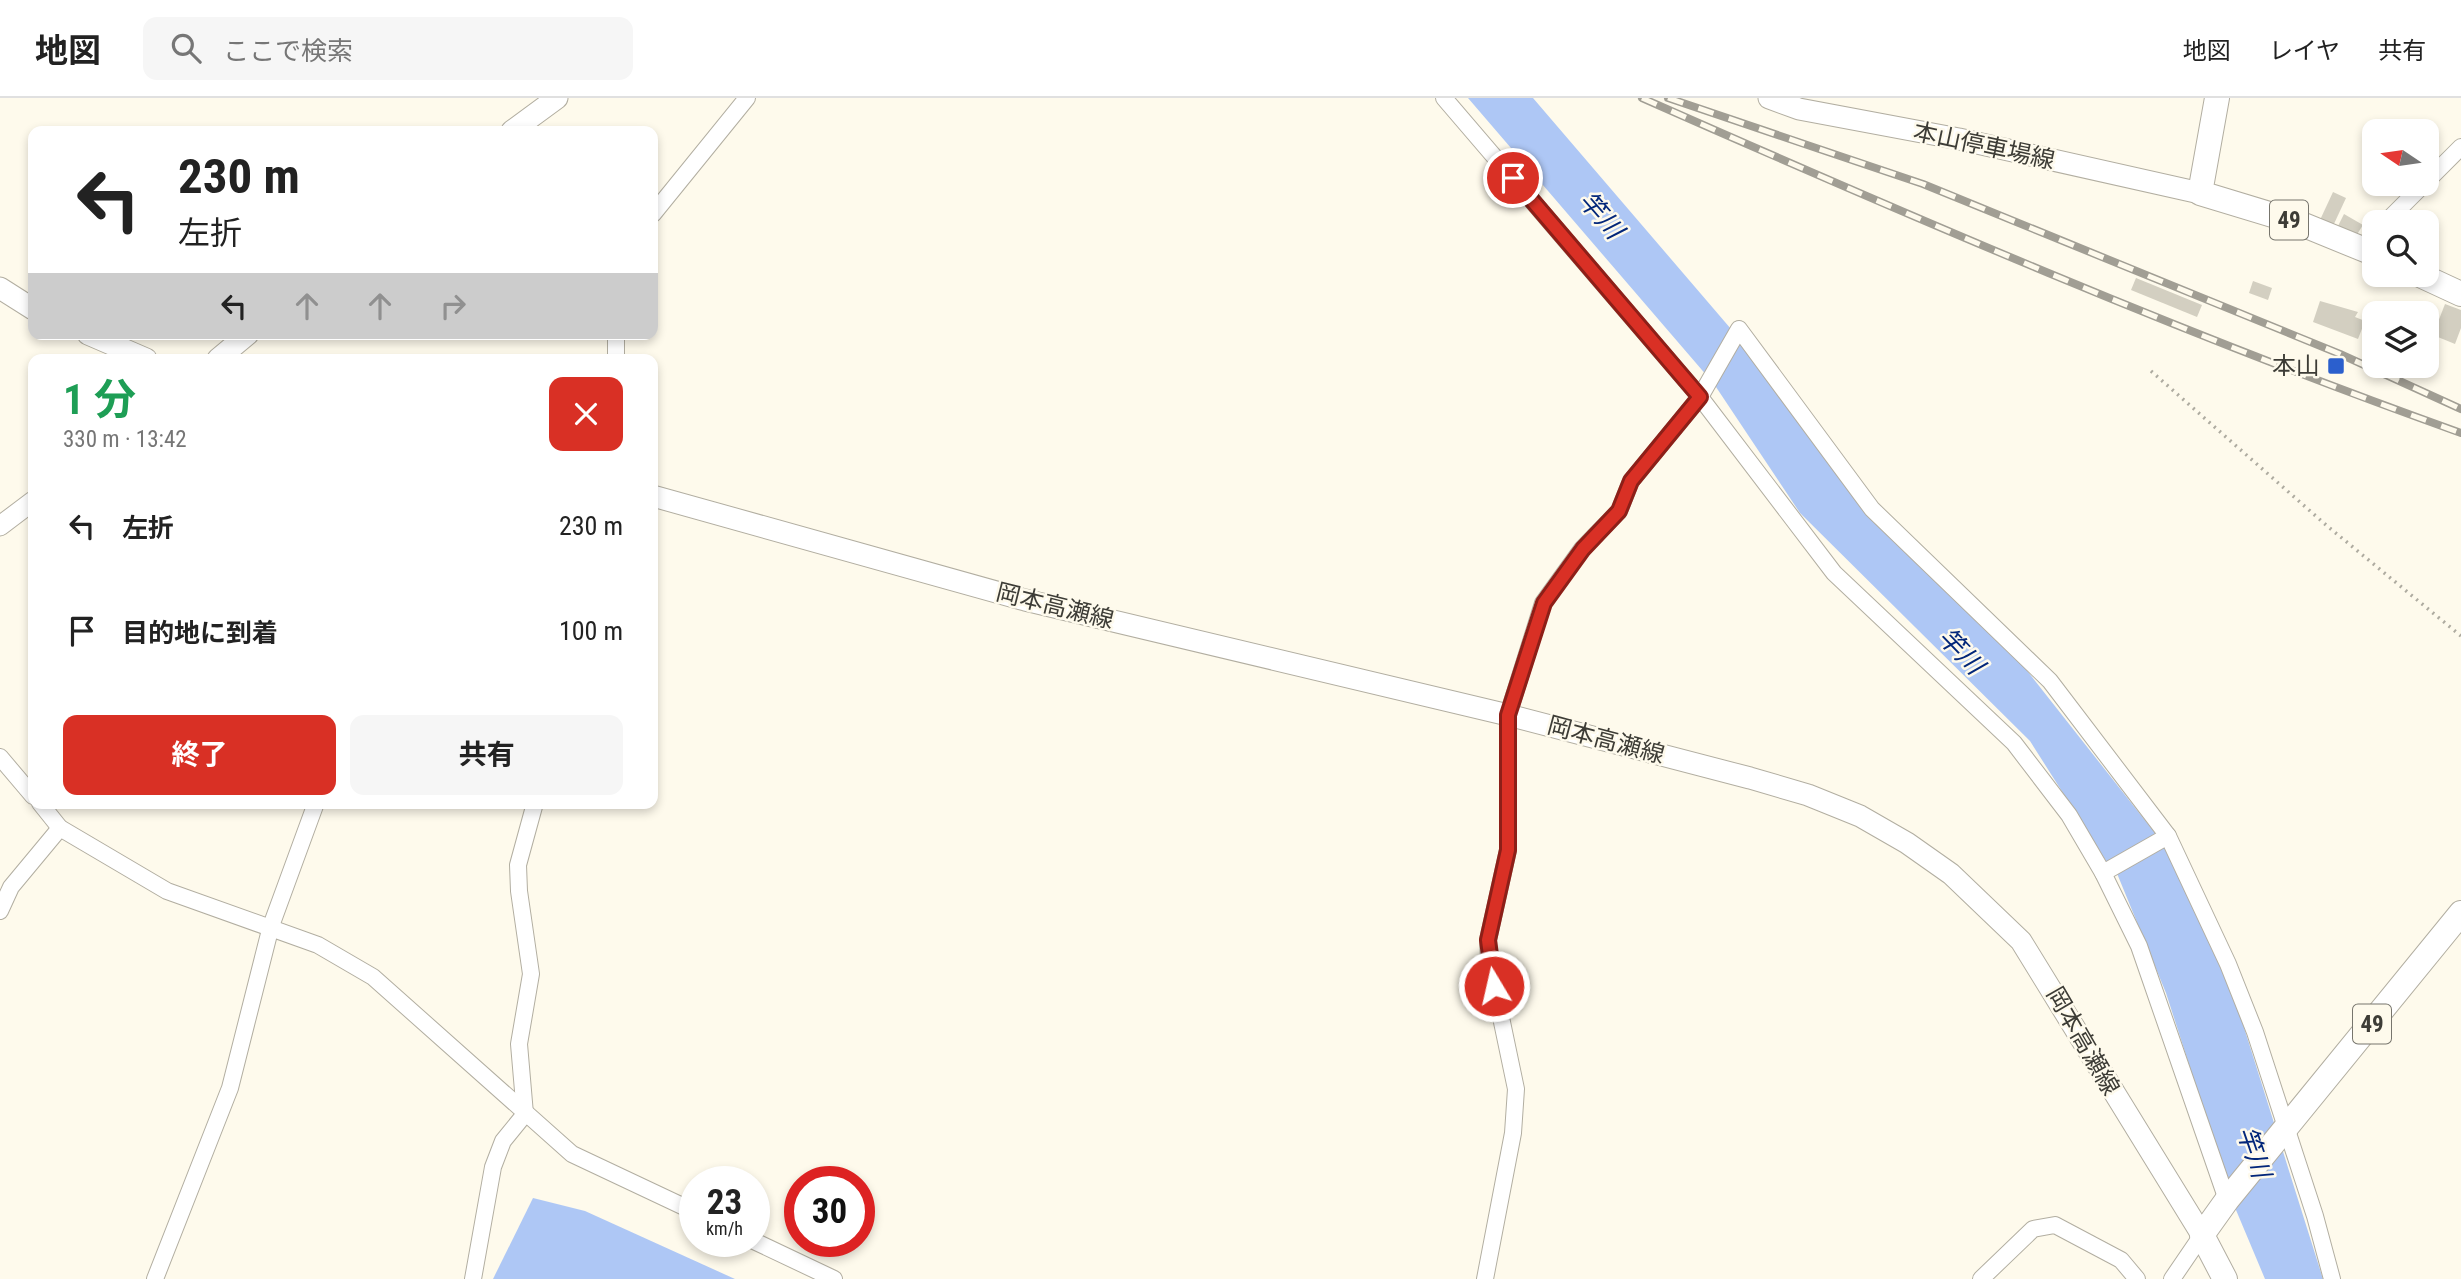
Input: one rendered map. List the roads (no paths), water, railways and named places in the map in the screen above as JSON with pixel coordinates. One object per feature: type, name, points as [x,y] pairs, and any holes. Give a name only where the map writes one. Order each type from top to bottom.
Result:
[{"type":"main road","points":[[519,126],[557,98]]},
{"type":"main road","name":"本山停車場線","points":[[1769,98],[1799,109],[1959,139],[2200,193]]},
{"type":"main road","points":[[2200,193],[2217,98]]},
{"type":"main road","name":"49","points":[[2200,193],[2362,243]]},
{"type":"main road","points":[[2439,284],[2461,294]]},
{"type":"main road","points":[[0,288],[28,306]]},
{"type":"main road","points":[[102,340],[134,354]]},
{"type":"main road","points":[[224,354],[241,340]]},
{"type":"main road","name":"岡本高瀬線","points":[[658,497],[1025,600],[1508,715],[1808,795],[1871,823],[1907,843],[1951,874],[2021,941],[2202,1235]]},
{"type":"main road","name":"49","points":[[2202,1235],[2228,1199],[2461,913]]},
{"type":"main road","points":[[2202,1235],[2225,1279]]},
{"type":"street","points":[[658,208],[747,98]]},
{"type":"street","points":[[1444,98],[1703,391],[1834,573],[2014,743],[2069,815],[2106,872],[2138,946],[2228,1199]]},
{"type":"street","points":[[2440,168],[2461,147]]},
{"type":"street","points":[[2398,210],[2412,196]]},
{"type":"street","points":[[1485,1279],[1513,1133],[1516,1089],[1489,960],[1488,940],[1508,850],[1508,715],[1544,603],[1583,549],[1619,511],[1631,481],[1703,391],[1740,329],[1872,509],[2050,681],[2166,837],[2228,964],[2255,1032],[2284,1132],[2315,1216],[2332,1279]]},
{"type":"street","points":[[0,526],[28,505]]},
{"type":"street","points":[[0,757],[28,790]]},
{"type":"street","points":[[45,809],[60,828],[167,891],[318,945],[373,977],[572,1154],[679,1204]]},
{"type":"street","points":[[155,1279],[230,1088],[271,926],[314,809]]},
{"type":"street","points":[[473,1279],[493,1167],[503,1141],[524,1114],[519,1044],[531,975],[518,865],[533,809]]},
{"type":"street","points":[[0,911],[11,887],[60,828]]},
{"type":"street","points":[[2106,872],[2166,837]]},
{"type":"street","points":[[1981,1279],[2033,1229],[2055,1225],[2121,1260],[2137,1279]]},
{"type":"street","points":[[2172,1279],[2202,1235]]},
{"type":"street","points":[[770,1249],[834,1279]]},
{"type":"water","name":"竿川","points":[[1468,98],[1533,98],[1731,329],[1869,517],[2021,663],[2166,847],[2236,1002],[2323,1279],[2265,1279],[2236,1210],[2166,993],[2116,871],[2108,864],[2030,741],[1800,513],[1714,384]]},
{"type":"water","points":[[533,1198],[585,1211],[679,1254],[679,1257],[686,1257],[735,1279],[493,1279]]},
{"type":"railway","points":[[1642,98],[2048,273],[2254,356],[2461,433]]},
{"type":"railway","points":[[1668,98],[1923,184],[2340,354],[2461,409]]},
{"type":"place","name":"本山","points":[[2336,366]]}]
